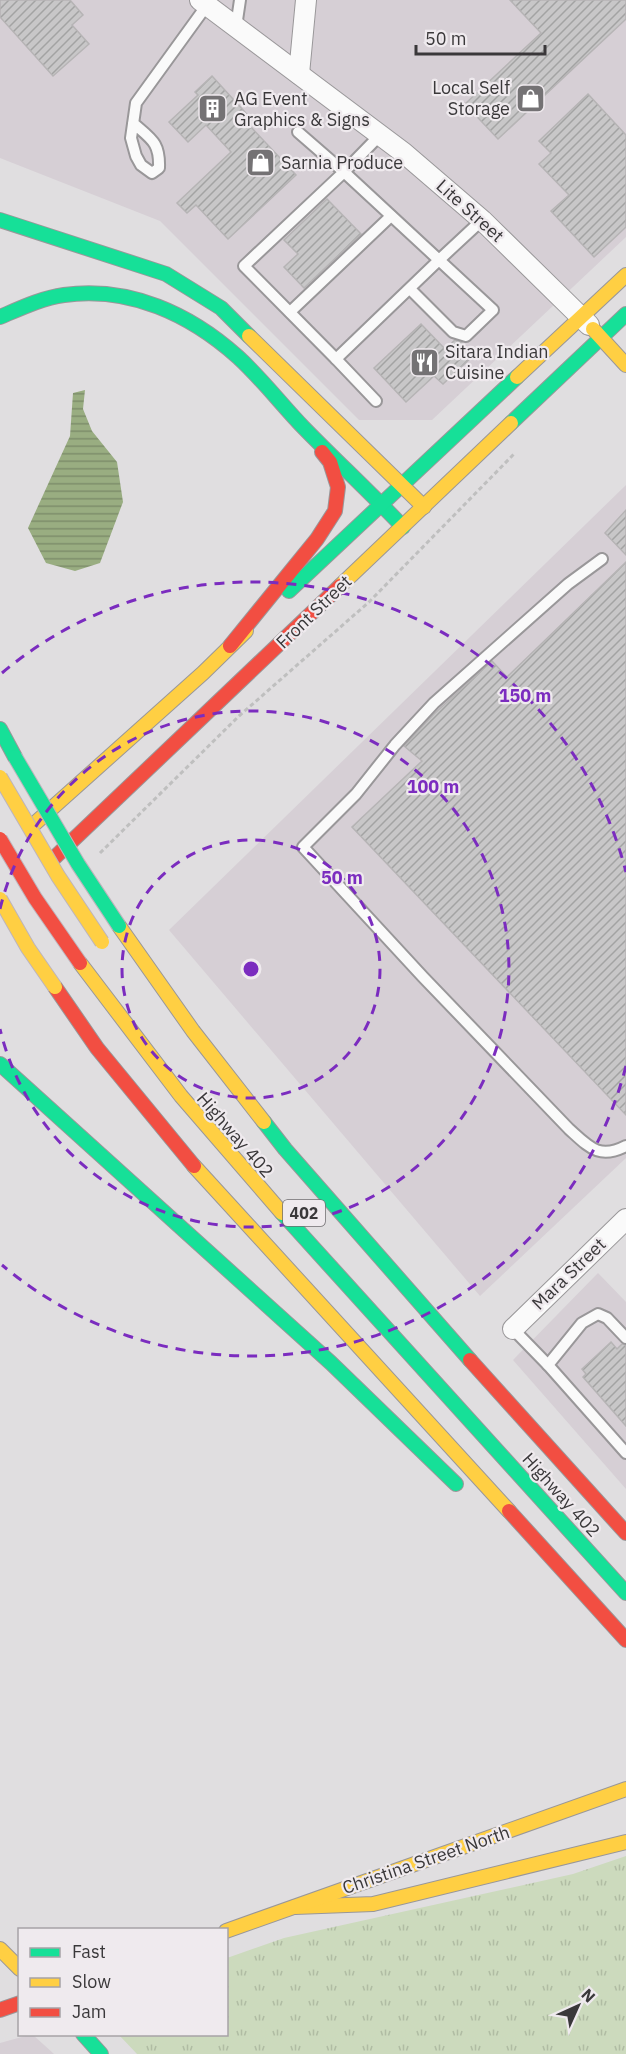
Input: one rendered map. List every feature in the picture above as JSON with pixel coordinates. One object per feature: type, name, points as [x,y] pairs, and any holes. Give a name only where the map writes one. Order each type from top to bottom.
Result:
[{"type":"main road","points":[[0,220],[136,263],[166,274],[191,288],[220,308],[423,507]]},
{"type":"main road","name":"Front Street","points":[[0,910],[423,507],[591,328],[626,275]]},
{"type":"main road","points":[[0,317],[34,302],[73,293],[98,292],[121,294],[166,308],[193,322],[237,357],[403,527]]},
{"type":"main road","name":"Front Street","points":[[0,856],[402,485],[591,328],[626,314]]},
{"type":"main road","name":"Lite Street","points":[[591,328],[626,365]]},
{"type":"main road","points":[[230,646],[335,512],[338,487],[335,475],[330,462],[303,426]]},
{"type":"main road","points":[[0,729],[78,864],[119,926],[193,1030],[271,1132],[420,1304],[626,1533]]},
{"type":"main road","points":[[0,777],[58,876],[105,947]]},
{"type":"main road","points":[[0,839],[35,897],[80,963],[143,1051],[200,1120],[289,1222],[626,1593]]},
{"type":"main road","name":"402","points":[[0,899],[28,948],[97,1048],[177,1147],[626,1640]]},
{"type":"main road","points":[[0,910],[28,948]]},
{"type":"main road","points":[[97,962],[167,1054]]},
{"type":"main road","points":[[0,1064],[331,1363],[463,1491]]},
{"type":"main road","points":[[243,1118],[420,1304]]},
{"type":"main road","name":"Christina Street North","points":[[228,1930],[626,1789]]},
{"type":"main road","points":[[295,1906],[373,1904],[626,1842]]},
{"type":"main road","points":[[0,1949],[18,1967]]},
{"type":"main road","points":[[0,2010],[18,2004]]},
{"type":"main road","points":[[84,2036],[101,2054]]},
{"type":"street","points":[[299,74],[306,0]]},
{"type":"street","name":"Lite Street","points":[[204,3],[404,153],[482,220],[591,328]]},
{"type":"street","name":"Mara Street","points":[[513,1329],[626,1219]]},
{"type":"lane","points":[[236,27],[240,0]]},
{"type":"lane","points":[[133,123],[136,103],[204,3]]},
{"type":"lane","points":[[298,132],[493,310],[466,336],[453,332],[410,289]]},
{"type":"lane","points":[[376,401],[244,266],[380,135]]},
{"type":"lane","points":[[290,312],[391,216]]},
{"type":"lane","points":[[336,359],[482,220]]},
{"type":"lane","points":[[602,559],[568,584],[434,703],[395,745],[356,794],[303,847],[423,977],[592,1149],[614,1152],[626,1146]]},
{"type":"lane","points":[[548,1365],[582,1323],[598,1314],[607,1318],[626,1338]]},
{"type":"lane","points":[[513,1329],[626,1453]]},
{"type":"path","points":[[94,859],[239,716],[369,602],[520,448]]},
{"type":"shaded area","points":[[0,0],[626,0],[626,237],[432,420],[359,420],[160,221],[0,158]]},
{"type":"shaded area","points":[[85,390],[83,409],[92,431],[117,462],[123,502],[100,563],[75,571],[46,563],[28,528],[70,436],[73,393]]},
{"type":"shaded area","points":[[626,485],[626,1158],[480,1296],[169,930]]},
{"type":"shaded area","points":[[598,1273],[626,1302],[626,1489],[513,1360]]},
{"type":"shaded area","points":[[34,2036],[54,2054],[0,2054],[0,2043]]},
{"type":"green space","points":[[626,1856],[626,2054],[137,2054],[120,2036],[228,2036],[228,1958],[284,1938],[573,1874]]},
{"type":"building","points":[[0,0],[70,0],[83,15],[72,25],[89,44],[53,76],[0,17]]},
{"type":"building","points":[[510,0],[626,0],[626,19],[498,139],[465,104],[541,33]]},
{"type":"building","points":[[212,76],[254,122],[250,126],[296,175],[228,239],[196,205],[187,213],[177,203],[231,152],[206,125],[188,142],[169,122],[198,95],[195,92]]},
{"type":"building","points":[[588,94],[626,135],[626,227],[594,257],[551,211],[569,195],[539,164],[551,153],[539,141]]},
{"type":"building","points":[[327,199],[361,234],[304,288],[284,267],[298,254],[284,240]]},
{"type":"building","name":"Sitara Indian Cuisine","points":[[421,324],[445,349],[455,340],[462,343],[474,355],[443,384],[434,376],[406,402],[374,368]]},
{"type":"building","points":[[626,510],[626,555],[605,533]]},
{"type":"building","points":[[626,562],[626,1115],[352,827],[422,761],[404,746],[434,714],[492,661],[507,677]]},
{"type":"building","points":[[611,1342],[617,1349],[622,1344],[626,1345],[626,1426],[583,1377],[586,1374],[582,1369]]},
{"type":"traffic: fast","points":[[0,220],[166,274],[221,308],[249,336]]},
{"type":"traffic: fast","points":[[0,317],[48,298],[88,293],[135,299],[179,316],[200,328],[238,357],[303,427],[403,527]]},
{"type":"traffic: fast","points":[[511,423],[626,314]]},
{"type":"traffic: fast","points":[[289,591],[517,377]]},
{"type":"traffic: fast","points":[[0,729],[15,757]]},
{"type":"traffic: fast","points":[[15,757],[78,864],[119,926]]},
{"type":"traffic: fast","points":[[0,1064],[331,1363],[456,1484]]},
{"type":"traffic: fast","points":[[264,1122],[470,1360]]},
{"type":"traffic: fast","points":[[282,1213],[626,1593]]},
{"type":"traffic: fast","points":[[85,2036],[101,2054]]},
{"type":"traffic: slow","points":[[517,377],[626,275]]},
{"type":"traffic: slow","points":[[593,329],[626,365]]},
{"type":"traffic: slow","points":[[249,336],[424,507]]},
{"type":"traffic: slow","points":[[340,586],[511,423]]},
{"type":"traffic: slow","points":[[32,826],[203,673],[246,631]]},
{"type":"traffic: slow","points":[[0,777],[58,876],[102,942]]},
{"type":"traffic: slow","points":[[0,899],[28,948],[55,987]]},
{"type":"traffic: slow","points":[[119,926],[193,1031],[264,1122]]},
{"type":"traffic: slow","points":[[80,963],[181,1096],[282,1213]]},
{"type":"traffic: slow","points":[[194,1166],[509,1511]]},
{"type":"traffic: slow","points":[[228,1930],[626,1789]]},
{"type":"traffic: slow","points":[[295,1907],[373,1904],[626,1842]]},
{"type":"traffic: slow","points":[[0,1949],[18,1967]]},
{"type":"traffic: jam","points":[[230,646],[317,539],[335,511],[338,487],[330,462],[322,452]]},
{"type":"traffic: jam","points":[[52,860],[340,586]]},
{"type":"traffic: jam","points":[[0,839],[35,898],[80,963]]},
{"type":"traffic: jam","points":[[55,987],[97,1048],[194,1166]]},
{"type":"traffic: jam","points":[[470,1360],[626,1533]]},
{"type":"traffic: jam","points":[[509,1511],[626,1640]]},
{"type":"traffic: jam","points":[[0,2010],[18,2004]]},
{"type":"place","name":"Local Self Storage","points":[[531,98]]},
{"type":"place","name":"AG Event Graphics & Signs","points":[[213,109]]},
{"type":"place","name":"Sarnia Produce","points":[[260,163]]},
{"type":"place","name":"Sitara Indian Cuisine","points":[[424,362]]}]
